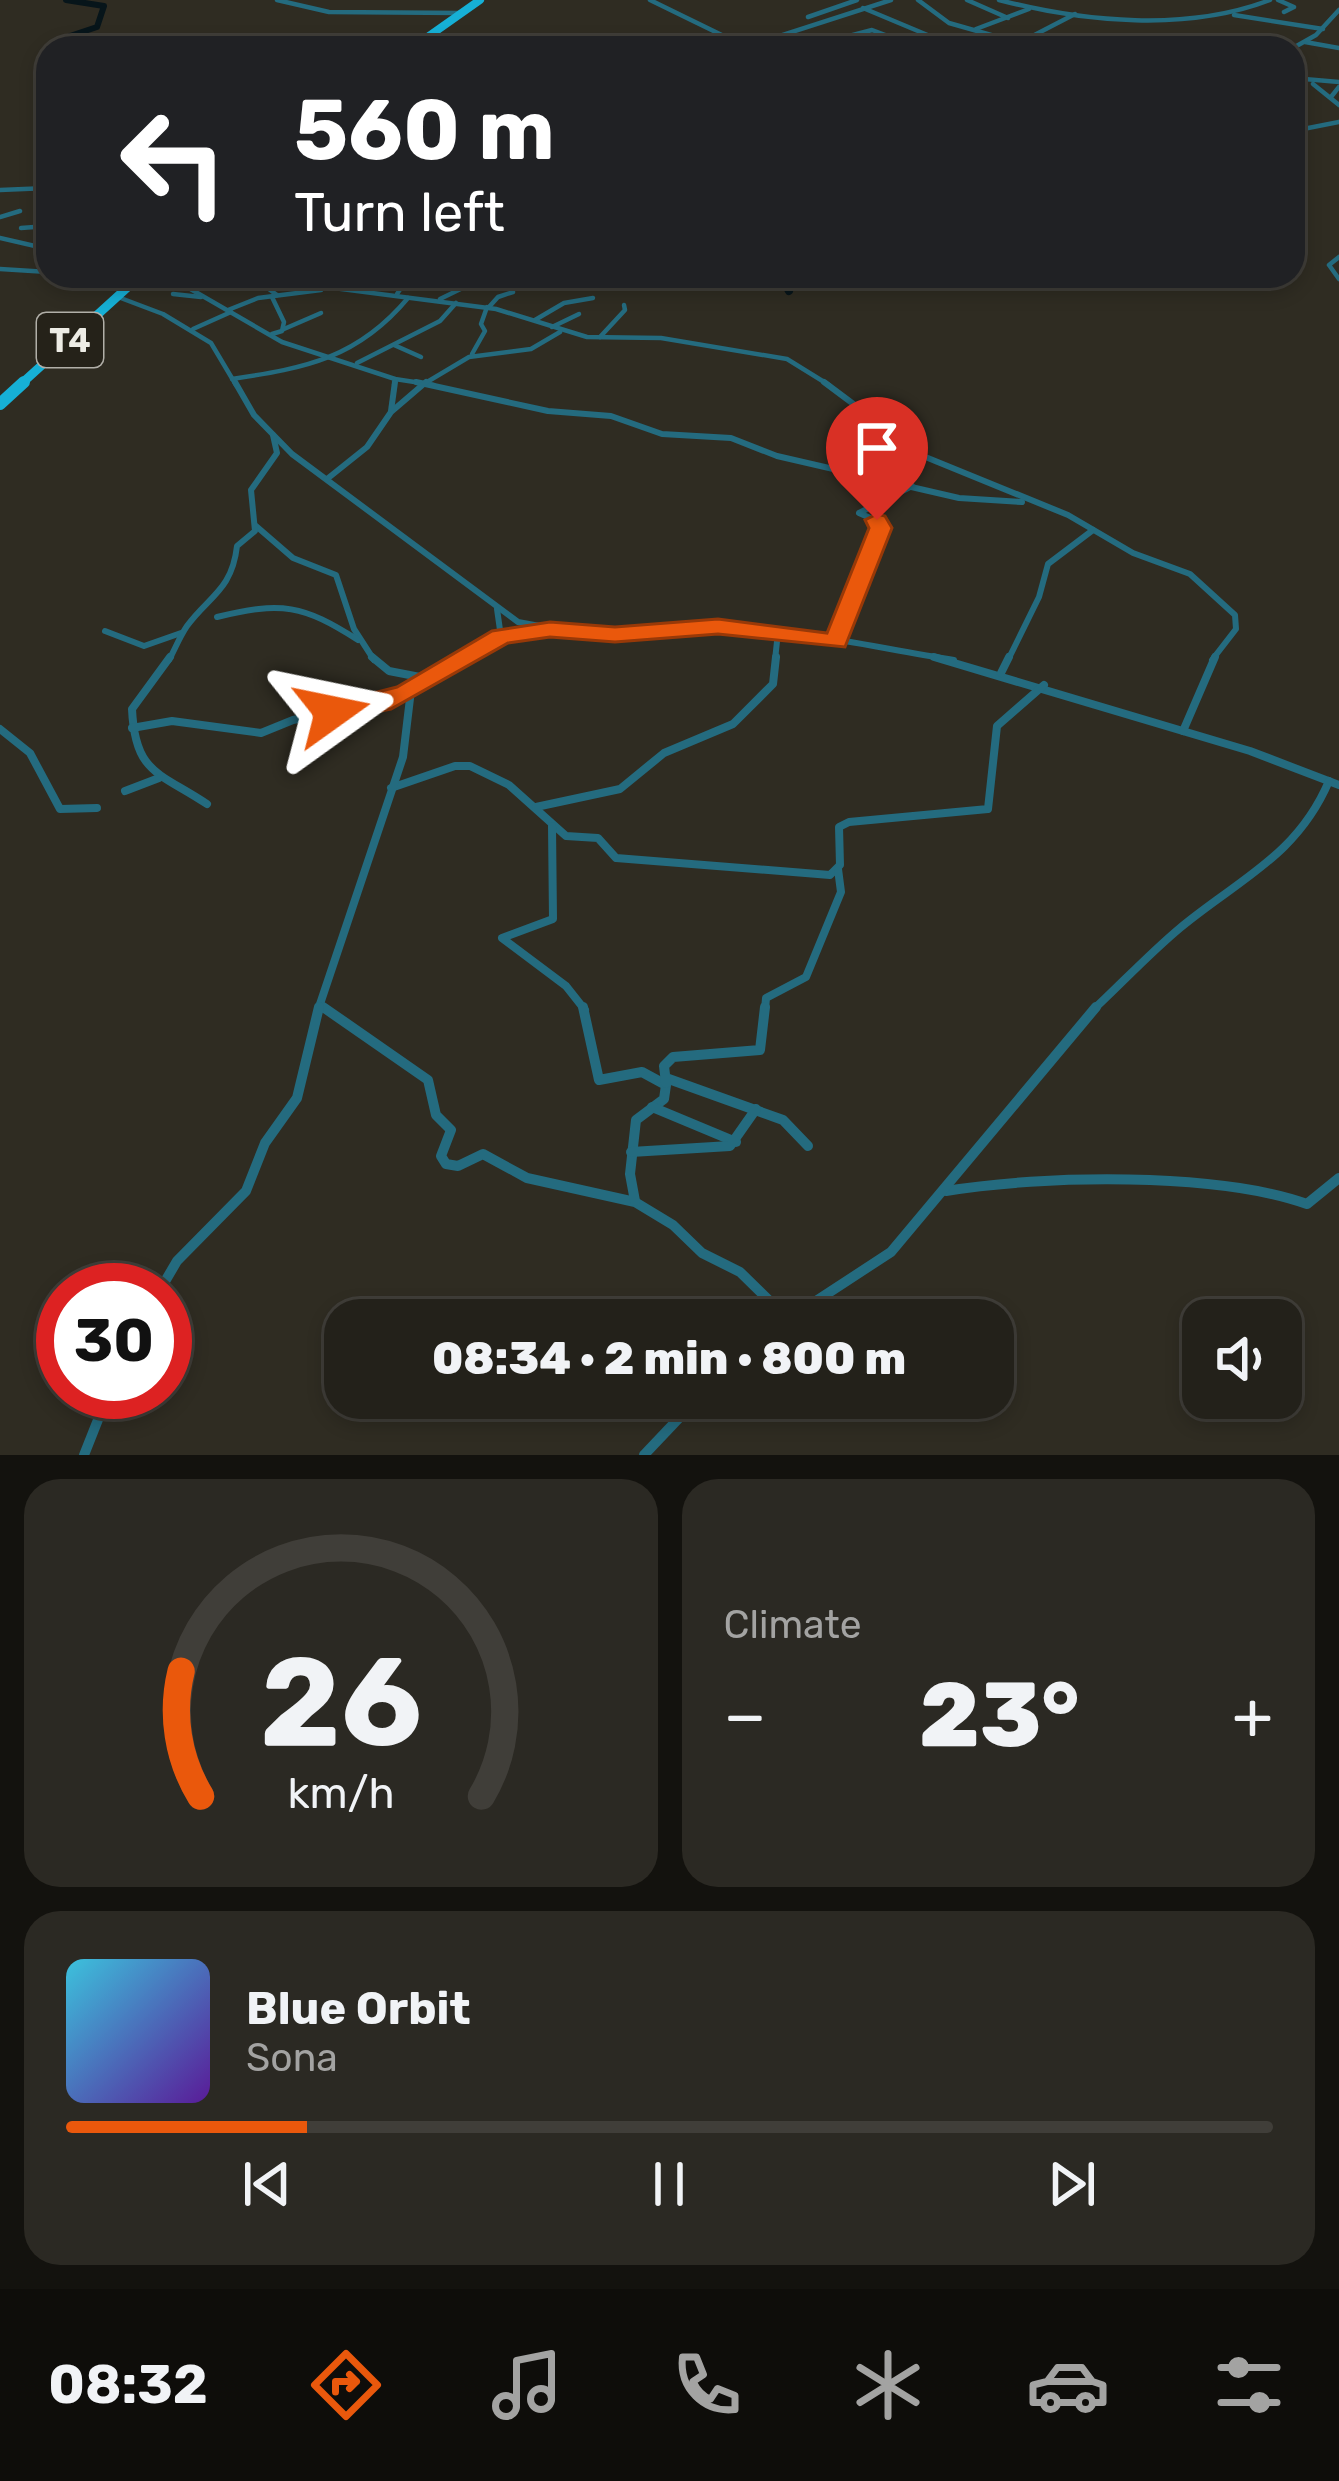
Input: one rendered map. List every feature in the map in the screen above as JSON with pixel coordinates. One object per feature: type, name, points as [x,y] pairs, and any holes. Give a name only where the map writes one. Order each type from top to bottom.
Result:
[{"type":"highway","points":[[428,36],[480,0]]},
{"type":"highway","name":"T4","points":[[0,404],[127,288]]},
{"type":"street","points":[[277,0],[325,12],[460,13]]},
{"type":"street","points":[[650,0],[724,36]]},
{"type":"street","points":[[808,17],[857,0]]},
{"type":"street","points":[[775,36],[890,0]]},
{"type":"street","points":[[918,0],[949,25]]},
{"type":"street","points":[[967,0],[1009,18]]},
{"type":"street","points":[[999,0],[1030,8],[1144,18],[1227,14],[1323,29]]},
{"type":"street","points":[[1227,14],[1270,0]]},
{"type":"street","points":[[1279,0],[1294,7],[1284,12]]},
{"type":"street","points":[[863,8],[928,36]]},
{"type":"street","points":[[963,28],[1030,8]]},
{"type":"street","points":[[1305,41],[1338,12]]},
{"type":"street","points":[[1036,36],[1076,13]]},
{"type":"street","points":[[849,36],[896,23]]},
{"type":"street","points":[[901,36],[949,25],[990,36]]},
{"type":"street","points":[[872,30],[887,36]]},
{"type":"street","points":[[1305,42],[1339,49]]},
{"type":"street","points":[[1305,80],[1339,84],[1331,97]]},
{"type":"street","points":[[1305,80],[1339,105]]},
{"type":"street","points":[[1305,128],[1339,122]]},
{"type":"street","points":[[0,190],[36,188]]},
{"type":"street","points":[[0,217],[20,211]]},
{"type":"street","points":[[21,228],[36,227]]},
{"type":"street","points":[[0,238],[36,246]]},
{"type":"street","points":[[1339,256],[1329,265],[1339,279]]},
{"type":"street","points":[[0,269],[36,271]]},
{"type":"street","points":[[186,288],[271,335],[394,379],[548,411],[611,416],[662,434],[731,438],[776,456],[972,500],[1030,502]]},
{"type":"street","points":[[265,288],[274,296],[284,326]]},
{"type":"street","points":[[192,329],[274,296],[326,288]]},
{"type":"street","points":[[339,288],[488,307],[599,338],[661,338],[787,359],[844,395],[911,449],[1093,530],[1122,549],[1190,574],[1237,618],[1236,629],[1206,668],[1183,731]]},
{"type":"street","points":[[395,296],[401,288]]},
{"type":"street","points":[[440,299],[459,288]]},
{"type":"street","points":[[472,356],[485,331],[481,324],[488,307],[513,292]]},
{"type":"street","points":[[173,294],[205,297]]},
{"type":"street","points":[[118,297],[192,329],[219,353],[254,415],[292,454],[518,622],[615,634],[718,627],[778,632],[956,660],[1045,684],[1334,783],[1276,860],[1181,927],[1078,1024],[1052,1064],[890,1252],[820,1299]]},
{"type":"street","points":[[232,380],[296,371],[329,357],[381,330],[409,297]]},
{"type":"street","points":[[533,320],[564,303],[593,298]]},
{"type":"street","points":[[356,364],[440,321],[458,302]]},
{"type":"street","points":[[599,338],[625,310],[624,305]]},
{"type":"street","points":[[271,335],[320,313]]},
{"type":"street","points":[[551,327],[579,314]]},
{"type":"street","points":[[327,479],[371,444],[391,412],[422,385],[472,356],[531,350],[562,331]]},
{"type":"street","points":[[393,344],[421,357]]},
{"type":"street","points":[[391,412],[394,379]]},
{"type":"street","points":[[273,434],[277,453],[258,475],[248,497],[256,526],[292,558],[336,575],[349,623],[391,676],[433,676]]},
{"type":"street","points":[[836,642],[880,528],[877,520],[859,513],[914,486]]},
{"type":"street","points":[[207,804],[179,784],[150,774],[135,750],[133,706],[160,676],[183,632],[212,604],[235,562],[237,546],[256,526]]},
{"type":"street","points":[[1001,673],[1039,597],[1048,564],[1093,530]]},
{"type":"street","points":[[217,617],[254,608],[311,610],[359,641]]},
{"type":"street","points":[[497,609],[501,637]]},
{"type":"street","points":[[132,728],[174,719],[220,730],[242,724],[261,733],[293,720],[381,703],[501,637],[550,629]]},
{"type":"street","points":[[105,631],[144,646],[183,632]]},
{"type":"street","points":[[536,807],[620,789],[664,753],[733,724],[773,684],[778,632]]},
{"type":"street","points":[[635,1202],[631,1152],[636,1120],[666,1095],[664,1066],[673,1057],[760,1050],[766,998],[806,977],[842,892],[838,832],[844,824],[988,809],[997,726],[1045,684]]},
{"type":"street","points":[[176,1263],[250,1185],[266,1143],[297,1098],[321,1005],[403,757],[411,690]]},
{"type":"street","points":[[0,729],[23,740],[60,809],[97,808]]},
{"type":"street","points":[[391,788],[462,765],[509,785],[572,838],[598,838],[612,856],[622,859],[803,875],[830,875],[838,869]]},
{"type":"street","points":[[124,791],[160,778]]},
{"type":"street","points":[[552,825],[553,919],[535,930],[509,932],[502,938],[582,1004],[593,1035],[593,1071],[599,1080],[640,1070],[654,1073],[666,1082],[792,1125],[808,1146]]},
{"type":"street","points":[[321,1005],[428,1080],[436,1115],[451,1130],[441,1156],[446,1164],[458,1166],[483,1154],[526,1178],[635,1202],[702,1252],[740,1273],[767,1299]]},
{"type":"street","points":[[650,1106],[736,1142]]},
{"type":"street","points":[[631,1152],[673,1153],[736,1142],[756,1109]]},
{"type":"street","points":[[943,1192],[983,1185],[1109,1180],[1268,1190],[1307,1204],[1339,1178]]},
{"type":"street","points":[[84,1455],[98,1419]]},
{"type":"street","points":[[644,1455],[678,1419]]},
{"type":"waterway","points":[[66,0],[104,6],[97,27],[70,36]]},
{"type":"route","points":[[332,712],[381,703],[406,692],[501,637],[550,629],[615,634],[718,627],[836,642],[848,603],[875,548],[877,520]]}]
